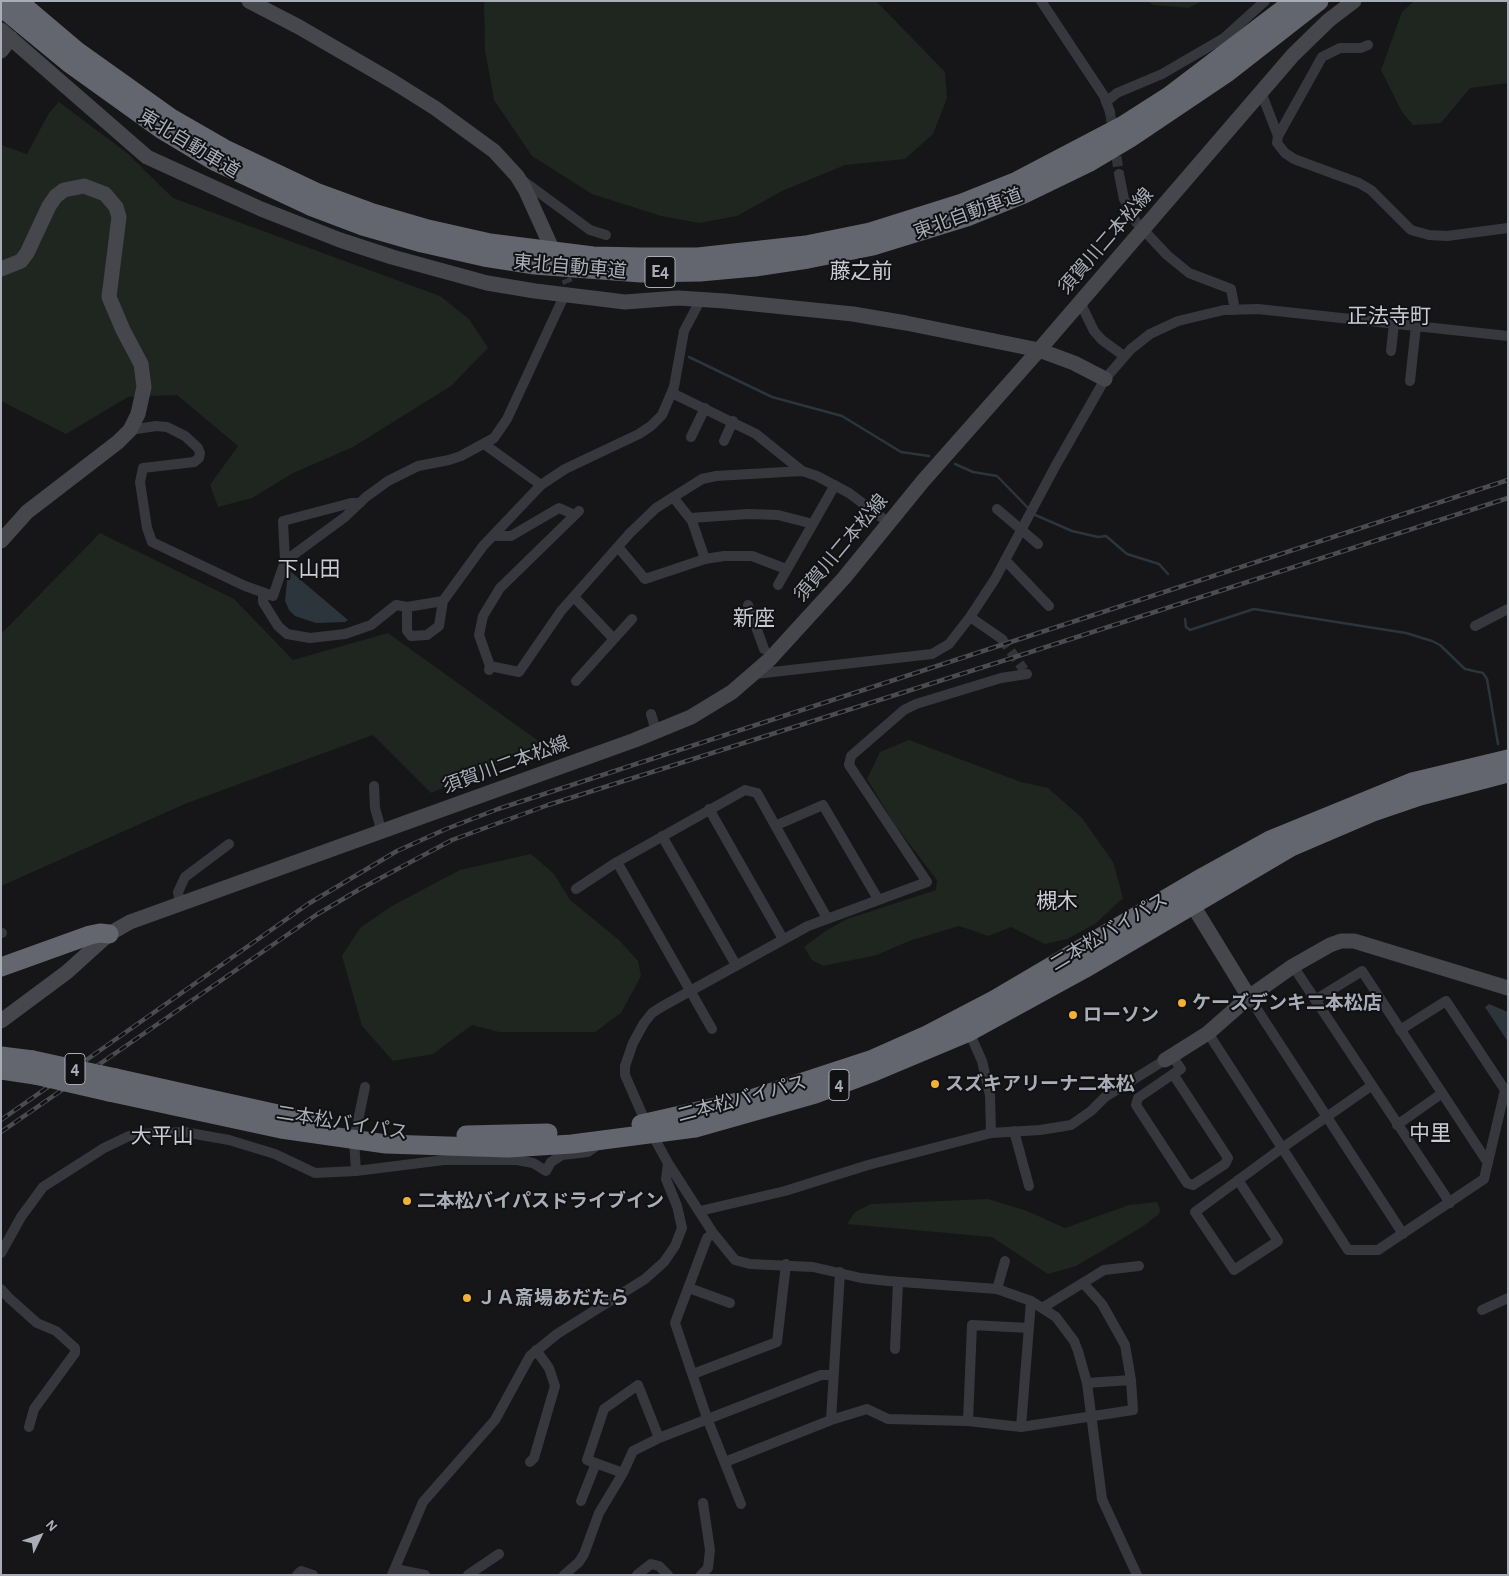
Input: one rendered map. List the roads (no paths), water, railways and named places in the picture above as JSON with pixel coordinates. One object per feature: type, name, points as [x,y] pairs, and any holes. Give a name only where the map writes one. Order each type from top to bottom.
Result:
[{"type":"highway","name":"東北自動車道","points":[[18,1],[125,86],[171,118],[225,149],[318,193],[370,212],[428,229],[490,243],[585,255],[641,258],[698,257],[806,245],[879,229],[1017,181],[1122,126],[1183,85],[1294,1]]},
{"type":"highway","name":"東北自動車道","points":[[1,7],[69,63],[161,130],[216,162],[310,206],[363,226],[422,243],[484,257],[535,265],[640,273],[700,272],[756,267],[808,259],[881,244],[983,211],[1024,194],[1088,163],[1130,138],[1228,72],[1319,1]]},
{"type":"highway","name":"二本松バイパス","points":[[1,1056],[34,1068],[112,1085],[304,1120],[386,1144],[508,1148],[604,1140],[650,1129],[751,1099],[873,1059],[926,1035],[994,1000],[1203,876],[1270,840],[1412,782],[1508,759]]},
{"type":"highway","name":"二本松バイパス","points":[[355,1134],[480,1135],[695,1128],[815,1094],[969,1032],[1084,969],[1291,847],[1420,796],[1508,773]]},
{"type":"highway","points":[[1,967],[90,935],[109,934]]},
{"type":"highway","name":"二本松バイパス","points":[[1,1070],[34,1068]]},
{"type":"street","points":[[249,1],[347,54],[435,108],[494,151],[517,176],[590,230],[606,235]]},
{"type":"street","points":[[1041,1],[1108,107],[1117,93],[1169,70],[1224,38],[1265,1]]},
{"type":"street","name":"須賀川二本松線","points":[[1,1021],[67,972],[109,934],[130,922],[382,833],[656,732],[697,713],[732,692],[755,674],[844,578],[923,481],[1039,350],[1293,55],[1329,20],[1354,1]]},
{"type":"street","points":[[1,51],[6,34],[148,157],[203,184],[340,240],[427,268],[487,283],[570,291],[626,302],[678,298],[853,314],[1039,350],[1074,363],[1105,379]]},
{"type":"street","points":[[1368,45],[1362,48],[1340,48],[1322,58],[1278,136],[1277,143],[1294,160],[1359,183],[1371,190],[1405,225],[1417,232],[1447,236],[1508,228]]},
{"type":"street","points":[[1261,92],[1278,136]]},
{"type":"street","points":[[1119,174],[1124,199],[1130,213],[1143,230],[1189,273],[1231,289],[1236,310]]},
{"type":"street","points":[[517,176],[539,216],[550,244]]},
{"type":"street","points":[[1,269],[21,261],[27,253],[49,206],[64,190],[84,186],[97,190],[111,200],[119,217],[109,297],[140,364],[144,381],[138,414],[130,430],[27,512],[1,541]]},
{"type":"street","points":[[285,561],[345,517],[388,481],[418,466],[449,460],[494,438],[507,419],[570,291]]},
{"type":"street","points":[[407,607],[407,631],[411,636],[426,636],[439,626],[443,601],[477,554],[541,485],[565,469],[651,426],[667,407],[672,393],[684,332],[701,300]]},
{"type":"street","points":[[1080,302],[1094,331],[1102,340],[1124,356]]},
{"type":"street","points":[[755,674],[932,654],[949,644],[970,617],[1005,560],[1105,379],[1124,356],[1150,334],[1178,321],[1204,314],[1258,309],[1508,336]]},
{"type":"street","points":[[1391,351],[1394,324]]},
{"type":"street","points":[[1410,381],[1416,326]]},
{"type":"street","points":[[672,393],[733,421],[756,434],[802,471],[835,485],[867,504],[889,523]]},
{"type":"street","points":[[691,437],[705,408]]},
{"type":"street","points":[[724,441],[733,421]]},
{"type":"street","points":[[130,430],[156,426],[167,427],[185,436],[198,448],[200,453],[199,458],[194,462],[143,468],[140,482],[147,528],[152,542],[263,594],[274,595],[285,561],[283,521],[351,503],[360,503]]},
{"type":"street","points":[[484,444],[541,485]]},
{"type":"street","points":[[493,536],[511,536],[559,508],[577,513],[500,588],[483,616],[479,635],[490,668],[519,672],[548,629],[574,597],[618,547],[656,508],[702,479],[716,476],[802,471]]},
{"type":"street","points":[[778,586],[835,485]]},
{"type":"street","points":[[673,497],[690,518],[705,558]]},
{"type":"street","points":[[997,509],[1038,544]]},
{"type":"street","points":[[690,518],[758,514],[778,515],[813,524]]},
{"type":"street","points":[[618,547],[645,579],[705,558],[724,556],[752,556],[786,569]]},
{"type":"street","points":[[1005,560],[1049,606]]},
{"type":"street","points":[[263,594],[263,602],[278,626],[287,634],[316,638],[351,632],[372,625],[396,605],[407,607],[443,601]]},
{"type":"street","points":[[574,597],[613,638]]},
{"type":"street","points":[[748,605],[764,650]]},
{"type":"street","points":[[1475,626],[1508,609]]},
{"type":"street","points":[[970,617],[1002,639]]},
{"type":"street","points":[[576,681],[613,638],[632,620]]},
{"type":"street","points":[[1027,674],[1002,678],[916,704],[904,710],[851,756],[849,765],[852,771],[927,882],[827,918],[736,965],[652,1013],[633,1043],[625,1066],[627,1082],[668,1163],[713,1233],[735,1260],[750,1264],[786,1264],[840,1272],[861,1278],[997,1289],[1031,1301],[1062,1324],[1074,1340],[1088,1383],[1102,1499],[1137,1575]]},
{"type":"street","points":[[651,714],[656,732]]},
{"type":"street","points":[[374,786],[374,808],[382,833]]},
{"type":"street","points":[[576,890],[617,862],[745,790],[757,793],[777,825],[827,918]]},
{"type":"street","points":[[777,825],[823,805],[878,899]]},
{"type":"street","points":[[709,809],[783,940]]},
{"type":"street","points":[[662,836],[736,965]]},
{"type":"street","points":[[180,903],[178,892],[185,877],[230,844]]},
{"type":"street","points":[[617,862],[712,1029]]},
{"type":"street","points":[[1192,904],[1248,997],[1403,1234]]},
{"type":"street","points":[[700,1212],[785,1191],[868,1165],[991,1132],[1014,1132],[1072,1125],[1091,1111],[1105,1097],[1208,1033],[1248,997],[1293,966],[1330,945],[1354,941],[1508,988]]},
{"type":"street","points":[[1293,966],[1396,1125],[1450,1203]]},
{"type":"street","points":[[1315,1000],[1362,971],[1488,1163]]},
{"type":"street","points":[[1208,1033],[1348,1250],[1378,1250],[1484,1179],[1504,1090],[1446,1001],[1400,1030]]},
{"type":"street","points":[[969,1032],[982,1061],[990,1095],[991,1132]]},
{"type":"street","points":[[1169,1058],[1181,1069],[1173,1074],[1138,1098],[1136,1105],[1187,1183],[1193,1185],[1225,1164],[1228,1158],[1173,1074]]},
{"type":"street","points":[[356,1170],[355,1134],[365,1086]]},
{"type":"street","points":[[1238,1180],[1278,1241],[1234,1270],[1194,1212],[1238,1180],[1282,1148],[1372,1086]]},
{"type":"street","points":[[1396,1125],[1441,1094]]},
{"type":"street","points":[[1,1253],[36,1194],[43,1187],[104,1148],[129,1136],[165,1131],[208,1136],[275,1154],[315,1173],[444,1160],[517,1160],[533,1163],[546,1171],[551,1162],[562,1155],[588,1152],[604,1140]]},
{"type":"street","points":[[1014,1132],[1029,1186]]},
{"type":"street","points":[[425,1575],[394,1572],[423,1502],[445,1475],[484,1435],[495,1420],[519,1372],[536,1350],[557,1334],[645,1279],[664,1262],[679,1239],[682,1228],[677,1206],[666,1179],[668,1163]]},
{"type":"street","points":[[713,1233],[707,1238],[675,1324],[694,1374],[707,1418],[741,1504]]},
{"type":"street","points":[[997,1289],[1005,1261]]},
{"type":"street","points":[[694,1374],[777,1342],[786,1264]]},
{"type":"street","points":[[1042,1308],[1104,1270],[1139,1266]]},
{"type":"street","points":[[831,1420],[832,1375],[840,1272]]},
{"type":"street","points":[[895,1349],[898,1282]]},
{"type":"street","points":[[725,1462],[831,1420],[867,1409],[888,1418],[968,1421],[1022,1427],[1133,1410],[1131,1380],[1125,1345],[1102,1304],[1083,1283]]},
{"type":"street","points":[[2,1285],[8,1298],[37,1323],[56,1331],[75,1348],[75,1353],[34,1409],[29,1427]]},
{"type":"street","points":[[689,1288],[730,1303]]},
{"type":"street","points":[[1482,1310],[1508,1298]]},
{"type":"street","points":[[1022,1427],[1031,1301]]},
{"type":"street","points":[[968,1421],[972,1325],[1029,1328]]},
{"type":"street","points":[[530,1462],[534,1458],[555,1386],[549,1368],[536,1350]]},
{"type":"street","points":[[564,1575],[579,1562],[584,1554],[599,1513],[633,1451],[707,1418],[821,1375],[832,1375]]},
{"type":"street","points":[[1088,1383],[1131,1380]]},
{"type":"street","points":[[623,1472],[587,1460],[604,1409],[638,1385],[660,1438]]},
{"type":"street","points":[[581,1500],[596,1463]]},
{"type":"street","points":[[701,1575],[708,1568],[710,1550],[703,1502]]},
{"type":"street","points":[[468,1575],[499,1554]]},
{"type":"street","points":[[637,1575],[652,1564],[659,1566],[668,1575]]},
{"type":"street","points":[[297,1575],[301,1571],[313,1575]]},
{"type":"waterway","points":[[689,357],[772,397],[842,416],[901,452],[929,456]]},
{"type":"waterway","points":[[955,464],[973,472],[997,476],[1030,510]]},
{"type":"waterway","points":[[1033,514],[1072,531],[1098,537],[1106,536],[1127,554],[1159,564],[1168,574]]},
{"type":"waterway","points":[[1185,619],[1186,627],[1190,630],[1254,609],[1406,633],[1432,641],[1440,645],[1465,669],[1483,673],[1487,679],[1498,744]]},
{"type":"tunnel","points":[[1110,112],[1119,174]]},
{"type":"tunnel","points":[[560,265],[568,283]]},
{"type":"tunnel","points":[[1002,639],[1024,670]]},
{"type":"railway","points":[[1,1120],[308,904],[397,851],[446,829],[498,809],[1508,480]]},
{"type":"railway","points":[[1,1132],[316,915],[360,889],[452,840],[548,805],[1508,498]]},
{"type":"place","name":"ケーズデンキ二本松店","points":[[1182,1003]]},
{"type":"place","name":"ローソン","points":[[1073,1015]]},
{"type":"place","name":"スズキアリーナ二本松","points":[[935,1084]]},
{"type":"place","name":"二本松バイパスドライブイン","points":[[407,1201]]},
{"type":"place","name":"ＪＡ斎場あだたら","points":[[467,1298]]},
{"type":"district","name":"藤之前","points":[[861,272]]},
{"type":"district","name":"正法寺町","points":[[1389,317]]},
{"type":"district","name":"下山田","points":[[309,570]]},
{"type":"district","name":"新座","points":[[754,619]]},
{"type":"district","name":"槻木","points":[[1057,902]]},
{"type":"district","name":"中里","points":[[1430,1134]]},
{"type":"district","name":"大平山","points":[[162,1137]]}]
